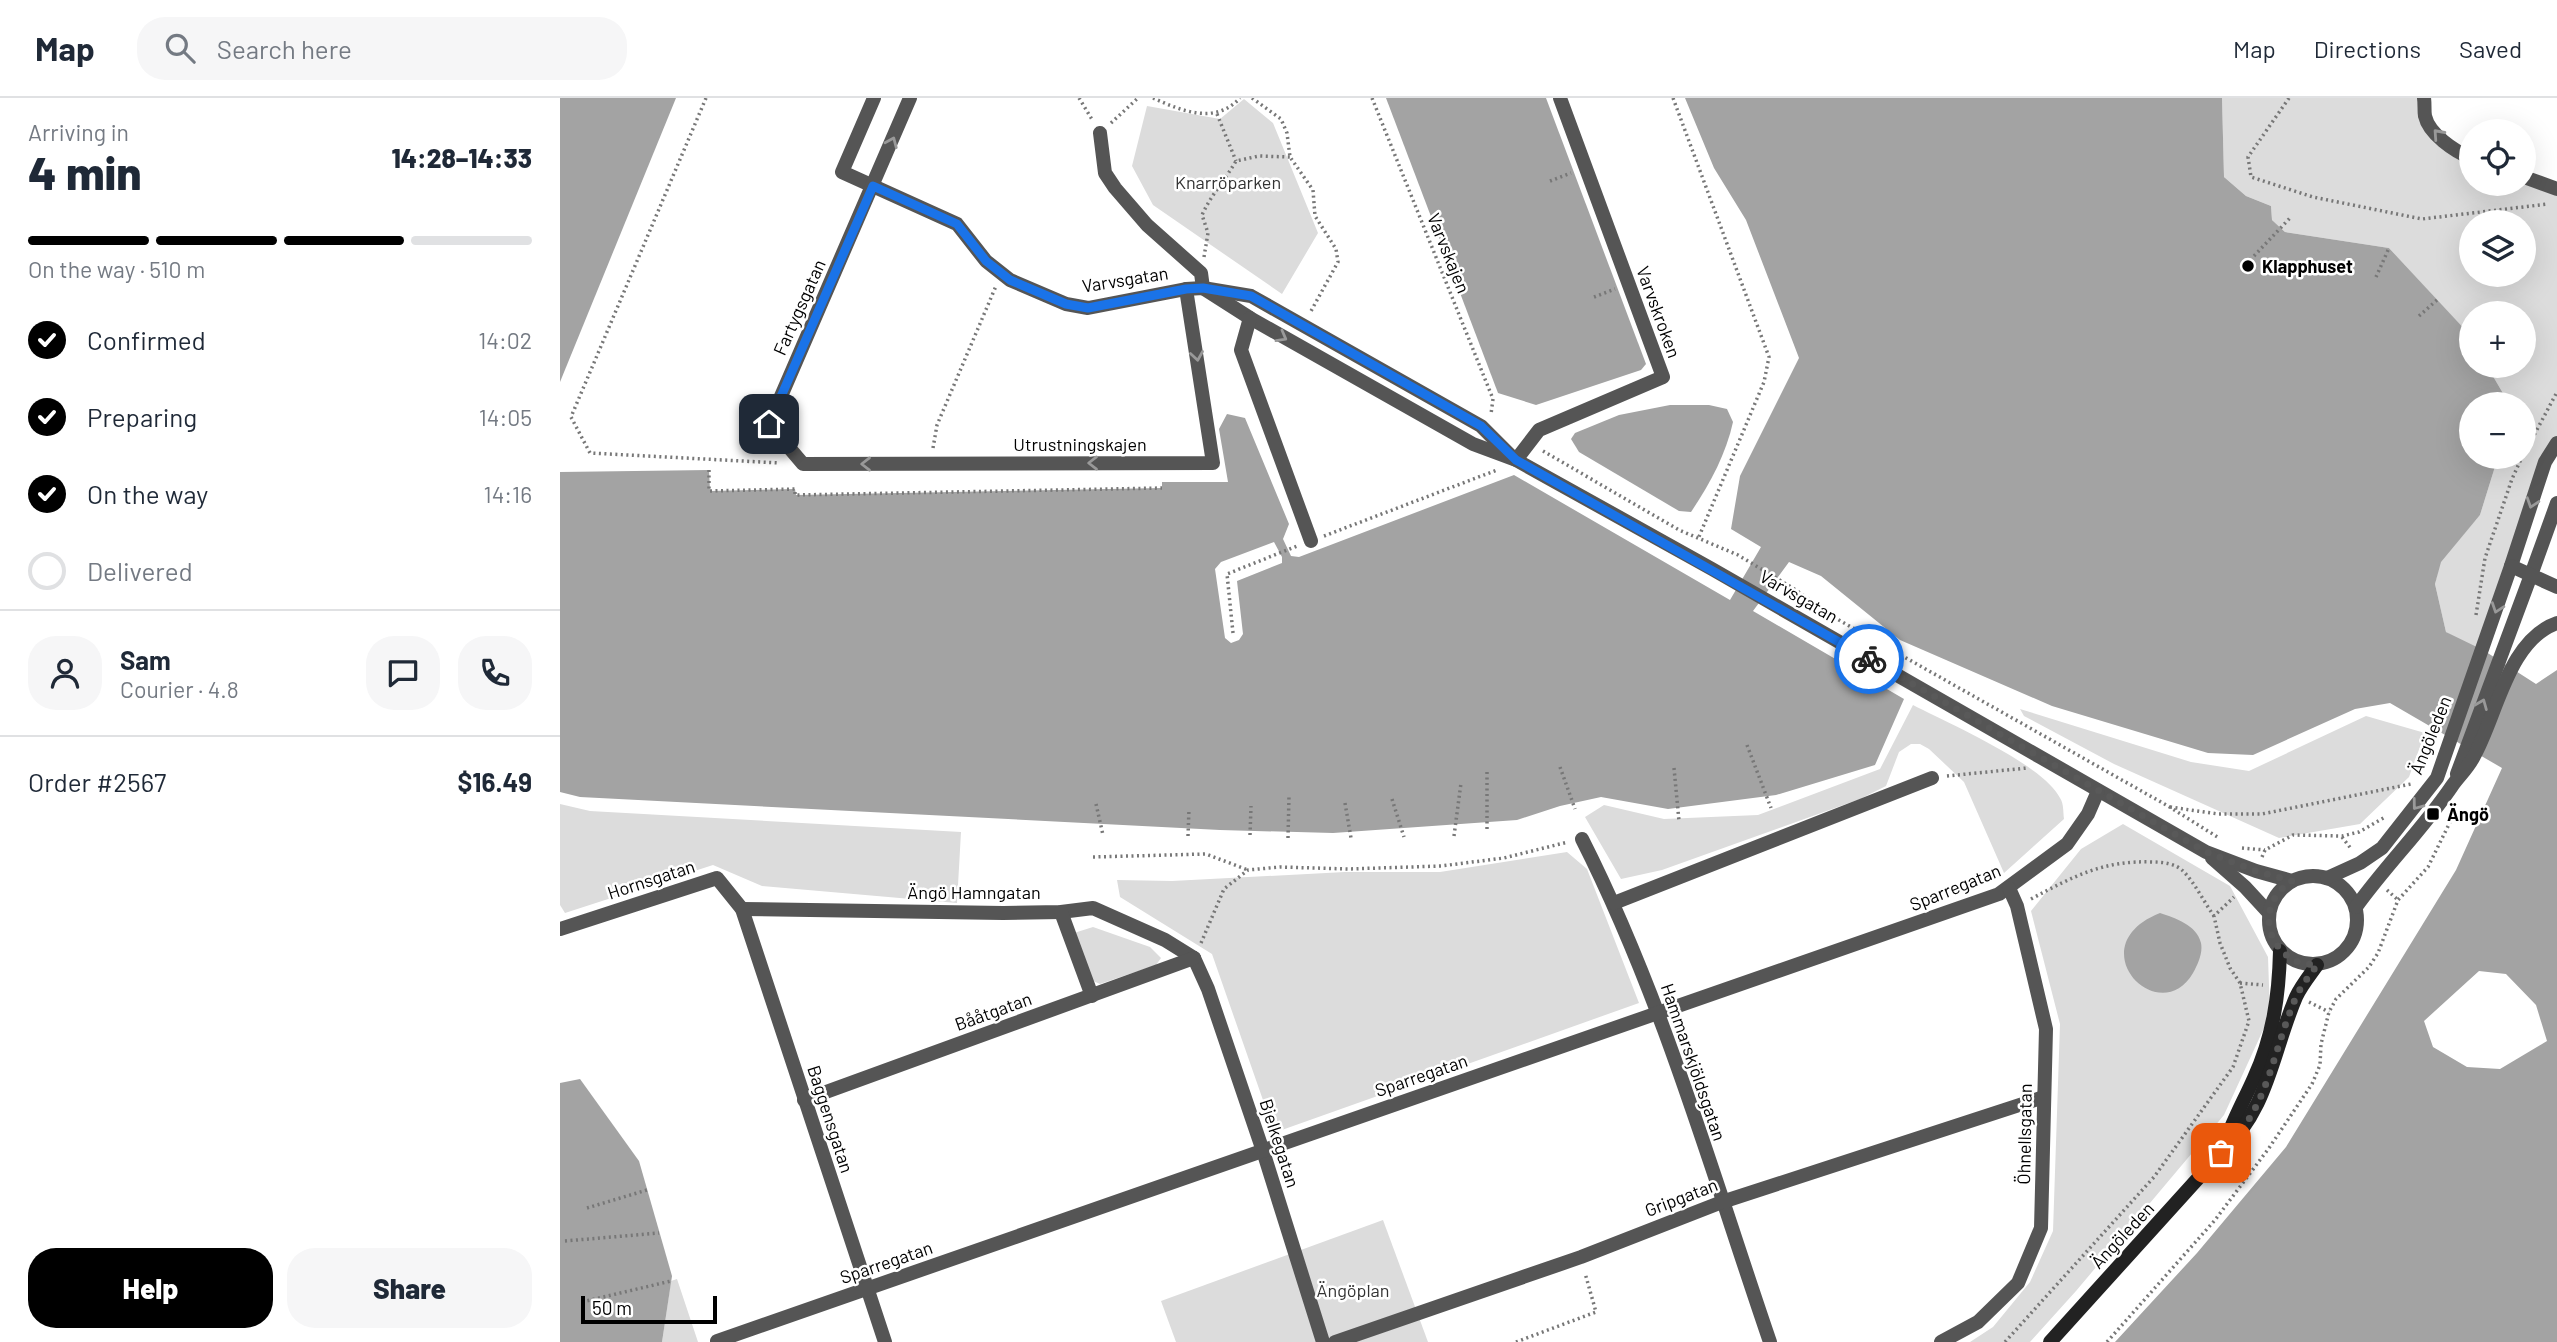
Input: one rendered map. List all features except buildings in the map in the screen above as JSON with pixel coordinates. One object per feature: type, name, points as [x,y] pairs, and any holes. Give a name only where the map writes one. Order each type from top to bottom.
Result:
[{"type":"main road","name":"Ängöleden","points":[[2221,1153],[2228,1129],[2255,1076],[2271,1034],[2280,989],[2280,951]]},
{"type":"main road","name":"Ängöleden","points":[[2050,1342],[2221,1153],[2240,1136],[2267,1083],[2297,996],[2317,965]]},
{"type":"street","name":"Varvsgatan","points":[[874,98],[842,172],[957,224],[986,261],[1010,280],[1066,304],[1088,308],[1186,289],[1203,288],[1251,296],[1481,426],[1516,460]]},
{"type":"street","points":[[873,186],[910,98]]},
{"type":"street","name":"Varvskroken","points":[[1516,460],[1539,430],[1662,377],[1560,98]]},
{"type":"street","points":[[2424,98],[2425,118],[2440,138],[2459,153]]},
{"type":"street","points":[[1100,133],[1105,173],[1147,225],[1201,273],[1203,288]]},
{"type":"street","points":[[2536,181],[2557,189]]},
{"type":"street","name":"Fartygsgatan","points":[[803,464],[769,424],[873,186]]},
{"type":"street","name":"Varvsgatan","points":[[1203,288],[1250,318],[1473,444],[1516,460],[1712,569],[2206,852],[2292,881]]},
{"type":"street","name":"Utrustningskajen","points":[[803,464],[1213,463],[1186,289]]},
{"type":"street","points":[[1250,318],[1241,350],[1311,541]]},
{"type":"street","name":"Ängöleden","points":[[2292,881],[2310,876],[2327,878],[2360,863],[2382,848],[2437,778],[2483,650],[2545,462],[2557,443]]},
{"type":"street","name":"Ängöleden","points":[[2469,754],[2501,656],[2557,503]]},
{"type":"street","points":[[2511,566],[2557,587]]},
{"type":"street","name":"Ängöleden","points":[[2317,965],[2336,959],[2350,946],[2357,927],[2356,907],[2376,879],[2439,807],[2525,646],[2550,626],[2557,624]]},
{"type":"street","points":[[1614,903],[1933,778]]},
{"type":"street","name":"Sparregatan","points":[[718,1341],[1999,894],[2067,844],[2088,814],[2098,791]]},
{"type":"street","name":"Hammarskjöldsgatan","points":[[1582,839],[1614,903],[1658,1012],[1770,1342]]},
{"type":"street","name":"Varvsgatan","points":[[2206,852],[2269,913]]},
{"type":"street","name":"Hornsgatan","points":[[560,929],[717,878],[742,909]]},
{"type":"street","points":[[2327,878],[2345,889],[2356,907]]},
{"type":"street","points":[[2269,913],[2277,894],[2292,881]]},
{"type":"street","name":"Öhnellsgatan","points":[[1941,1342],[1978,1322],[2018,1283],[2041,1228],[2046,1029],[2017,906],[2009,888]]},
{"type":"street","name":"Ängö Hamngatan","points":[[742,909],[1060,912],[1093,908],[1165,940],[1194,957]]},
{"type":"street","name":"Baggensgatan","points":[[742,909],[885,1342]]},
{"type":"street","points":[[1060,912],[1092,996]]},
{"type":"street","name":"Ängöleden","points":[[2269,913],[2271,937],[2280,951]]},
{"type":"street","points":[[2280,951],[2298,962],[2317,965]]},
{"type":"street","name":"Bååtgatan","points":[[804,1100],[1194,957]]},
{"type":"street","name":"Bjelkegatan","points":[[1194,957],[1208,989],[1263,1151],[1323,1342]]},
{"type":"street","name":"Gripgatan","points":[[1335,1342],[1581,1257],[1722,1202],[2044,1097]]},
{"type":"path","points":[[706,98],[571,417],[590,453],[803,464]]},
{"type":"path","points":[[1079,98],[1100,133],[1138,98]]},
{"type":"path","points":[[1153,98],[1170,106],[1217,114],[1240,98]]},
{"type":"path","points":[[1252,98],[1281,120],[1287,133],[1290,157],[1313,190],[1315,216],[1332,241],[1338,262],[1308,316]]},
{"type":"path","name":"Varvskajen","points":[[1372,98],[1493,399],[1491,420]]},
{"type":"path","points":[[1673,98],[1769,357],[1764,382],[1698,539]]},
{"type":"path","points":[[2289,98],[2248,157],[2251,177],[2313,197],[2422,219],[2557,203]]},
{"type":"path","points":[[1217,114],[1236,161]]},
{"type":"path","points":[[1208,233],[1202,215],[1210,198],[1236,161],[1259,156],[1290,157]]},
{"type":"path","points":[[1550,181],[1573,172]]},
{"type":"path","points":[[2254,256],[2290,218]]},
{"type":"path","points":[[2376,277],[2389,247]]},
{"type":"path","points":[[1594,297],[1617,288]]},
{"type":"path","points":[[931,458],[937,425],[993,293]]},
{"type":"path","points":[[2419,316],[2437,300]]},
{"type":"path","points":[[2536,431],[2557,392]]},
{"type":"path","points":[[1233,633],[1227,574],[1484,476],[1516,460]]},
{"type":"path","points":[[2475,617],[2485,558],[2517,469]]},
{"type":"path","points":[[709,470],[709,491],[795,489],[795,495],[1162,488]]},
{"type":"path","points":[[1718,548],[1738,555],[1830,615],[2168,806],[2222,840]]},
{"type":"path","points":[[1747,745],[1771,808]]},
{"type":"path","points":[[1933,778],[2053,765]]},
{"type":"path","points":[[1560,767],[1575,809]]},
{"type":"path","points":[[1674,768],[1679,821]]},
{"type":"path","points":[[1487,772],[1487,830]]},
{"type":"path","points":[[1454,836],[1461,783]]},
{"type":"path","points":[[2168,806],[2218,814],[2262,814],[2413,783],[2408,791]]},
{"type":"path","points":[[1289,796],[1289,838]]},
{"type":"path","points":[[1392,799],[1404,837]]},
{"type":"path","points":[[1345,803],[1351,838]]},
{"type":"path","points":[[1096,804],[1104,835]]},
{"type":"path","points":[[1250,835],[1251,806]]},
{"type":"path","points":[[2106,1342],[2215,1220],[2269,1148],[2312,1084],[2320,1065],[2321,1044],[2329,1012],[2336,999],[2369,967],[2378,954],[2398,900],[2428,867],[2457,808]]},
{"type":"path","points":[[1188,836],[1189,809]]},
{"type":"path","points":[[2232,844],[2242,848],[2265,850],[2292,835],[2342,836],[2359,832],[2387,816]]},
{"type":"path","points":[[1093,857],[1206,854],[1248,870],[1280,867],[1348,869],[1441,866],[1504,859],[1582,839]]},
{"type":"path","points":[[2256,871],[2265,850]]},
{"type":"path","points":[[2005,1342],[2154,1177],[2233,1067],[2249,1021],[2240,983],[2230,968],[2220,943],[2214,916],[2183,870],[2166,863],[2132,861],[2099,866],[2081,872],[2017,906]]},
{"type":"path","points":[[1194,957],[1224,889],[1248,870]]},
{"type":"path","points":[[2214,916],[2245,887]]},
{"type":"path","points":[[587,1208],[647,1190]]},
{"type":"path","points":[[565,1241],[659,1233]]},
{"type":"path","points":[[1516,1342],[1596,1312],[1581,1257]]},
{"type":"path","points":[[582,1302],[671,1281]]},
{"type":"green space","points":[[2222,98],[2424,98],[2425,118],[2459,148],[2459,196],[2536,196],[2536,186],[2557,189],[2557,443],[2482,654],[2446,632],[2435,584],[2440,562],[2480,515],[2494,469],[2536,469],[2536,392],[2502,392],[2494,378],[2536,378],[2536,301],[2459,301],[2459,324],[2389,248],[2285,232],[2272,220],[2271,206],[2246,196],[2224,177]]},
{"type":"green space","name":"Knarröparken","points":[[1244,99],[1273,123],[1318,233],[1282,294],[1153,205],[1132,166],[1147,106],[1220,119]]},
{"type":"green space","points":[[1913,705],[2016,759],[2051,785],[2061,800],[2064,819],[2004,873],[1964,782],[1920,744],[1911,744],[1899,752],[1886,786],[1860,799],[1662,870],[1621,879],[1585,817],[1604,805],[1664,819],[1758,815],[1880,769]]},
{"type":"green space","points":[[2020,709],[2191,762],[2249,771],[2366,716],[2425,733],[2409,777],[2360,824],[2279,838],[2114,764],[2024,716]]},
{"type":"green space","points":[[560,804],[590,811],[961,832],[957,903],[762,886],[713,865],[565,913],[560,905]]},
{"type":"green space","points":[[2123,824],[2230,886],[2268,957],[2270,1015],[2224,1115],[2030,1342],[1970,1342],[1993,1327],[2030,1282],[2053,1231],[2060,1024],[2031,911],[2081,849]]},
{"type":"green space","points":[[1567,852],[1587,869],[1639,1003],[1279,1131],[1271,1123],[1212,954],[1120,897],[1117,880],[1172,881],[1345,872],[1440,872]]},
{"type":"green space","points":[[1093,927],[1150,947],[1161,958],[1156,965],[1100,984],[1093,981],[1074,933]]},
{"type":"green space","name":"Ängöplan","points":[[1383,1220],[1428,1342],[1176,1342],[1161,1301]]},
{"type":"green space","points":[[677,1279],[698,1342],[662,1342],[671,1281]]},
{"type":"shaded area","points":[[560,98],[676,98],[560,382]]},
{"type":"shaded area","points":[[1386,98],[1546,98],[1646,364],[1641,370],[1536,405],[1498,393]]},
{"type":"shaded area","points":[[1685,98],[2222,98],[2224,177],[2246,196],[2271,206],[2272,220],[2285,232],[2389,248],[2459,323],[2459,378],[2494,378],[2502,392],[2459,392],[2459,469],[2494,469],[2480,515],[2441,562],[2435,584],[2446,632],[2483,650],[2536,684],[2557,670],[2557,1342],[2115,1342],[2197,1253],[2286,1147],[2456,870],[2502,768],[2390,703],[2355,709],[2253,755],[2208,753],[2052,706],[1900,640],[1821,576],[1789,562],[1753,611],[1904,699],[1875,765],[1776,795],[1668,809],[1601,797],[1560,806],[1517,820],[1333,833],[1220,830],[580,797],[560,792],[560,472],[709,470],[710,491],[795,489],[796,495],[1162,488],[1162,482],[1228,482],[1219,429],[1227,414],[1245,418],[1289,524],[1283,539],[1291,556],[1299,557],[1514,475],[1730,600],[1761,547],[1731,529],[1740,476],[1799,358],[1746,220],[1714,168]],"holes":[[[1274,542],[1282,557],[1282,563],[1237,581],[1243,634],[1239,640],[1231,643],[1225,638],[1215,569],[1221,562]],[[2479,971],[2506,974],[2536,1005],[2547,1041],[2500,1069],[2467,1067],[2433,1047],[2424,1021]]]},
{"type":"shaded area","points":[[1670,405],[1709,405],[1727,409],[1733,422],[1716,468],[1691,512],[1679,511],[1579,452],[1571,439],[1575,433],[1619,415]]},
{"type":"shaded area","points":[[2160,913],[2190,927],[2201,943],[2200,958],[2193,973],[2178,988],[2162,993],[2146,988],[2133,977],[2125,962],[2125,944],[2136,927]]},
{"type":"shaded area","points":[[580,1079],[639,1161],[672,1276],[662,1342],[560,1342],[560,1083]]},
{"type":"way so far","points":[[1869,659],[2206,852],[2292,881],[2277,894],[2269,913],[2271,937],[2280,951],[2298,962],[2317,965],[2297,996],[2267,1083],[2240,1136],[2221,1153]]},
{"type":"place","name":"Klapphuset","points":[[2248,266]]},
{"type":"place","name":"Ängö","points":[[2433,814]]},
{"type":"route","points":[[769,424],[873,186],[957,224],[986,261],[1010,280],[1066,304],[1088,308],[1203,288],[1251,296],[1481,426],[1516,460],[1869,659]]}]
